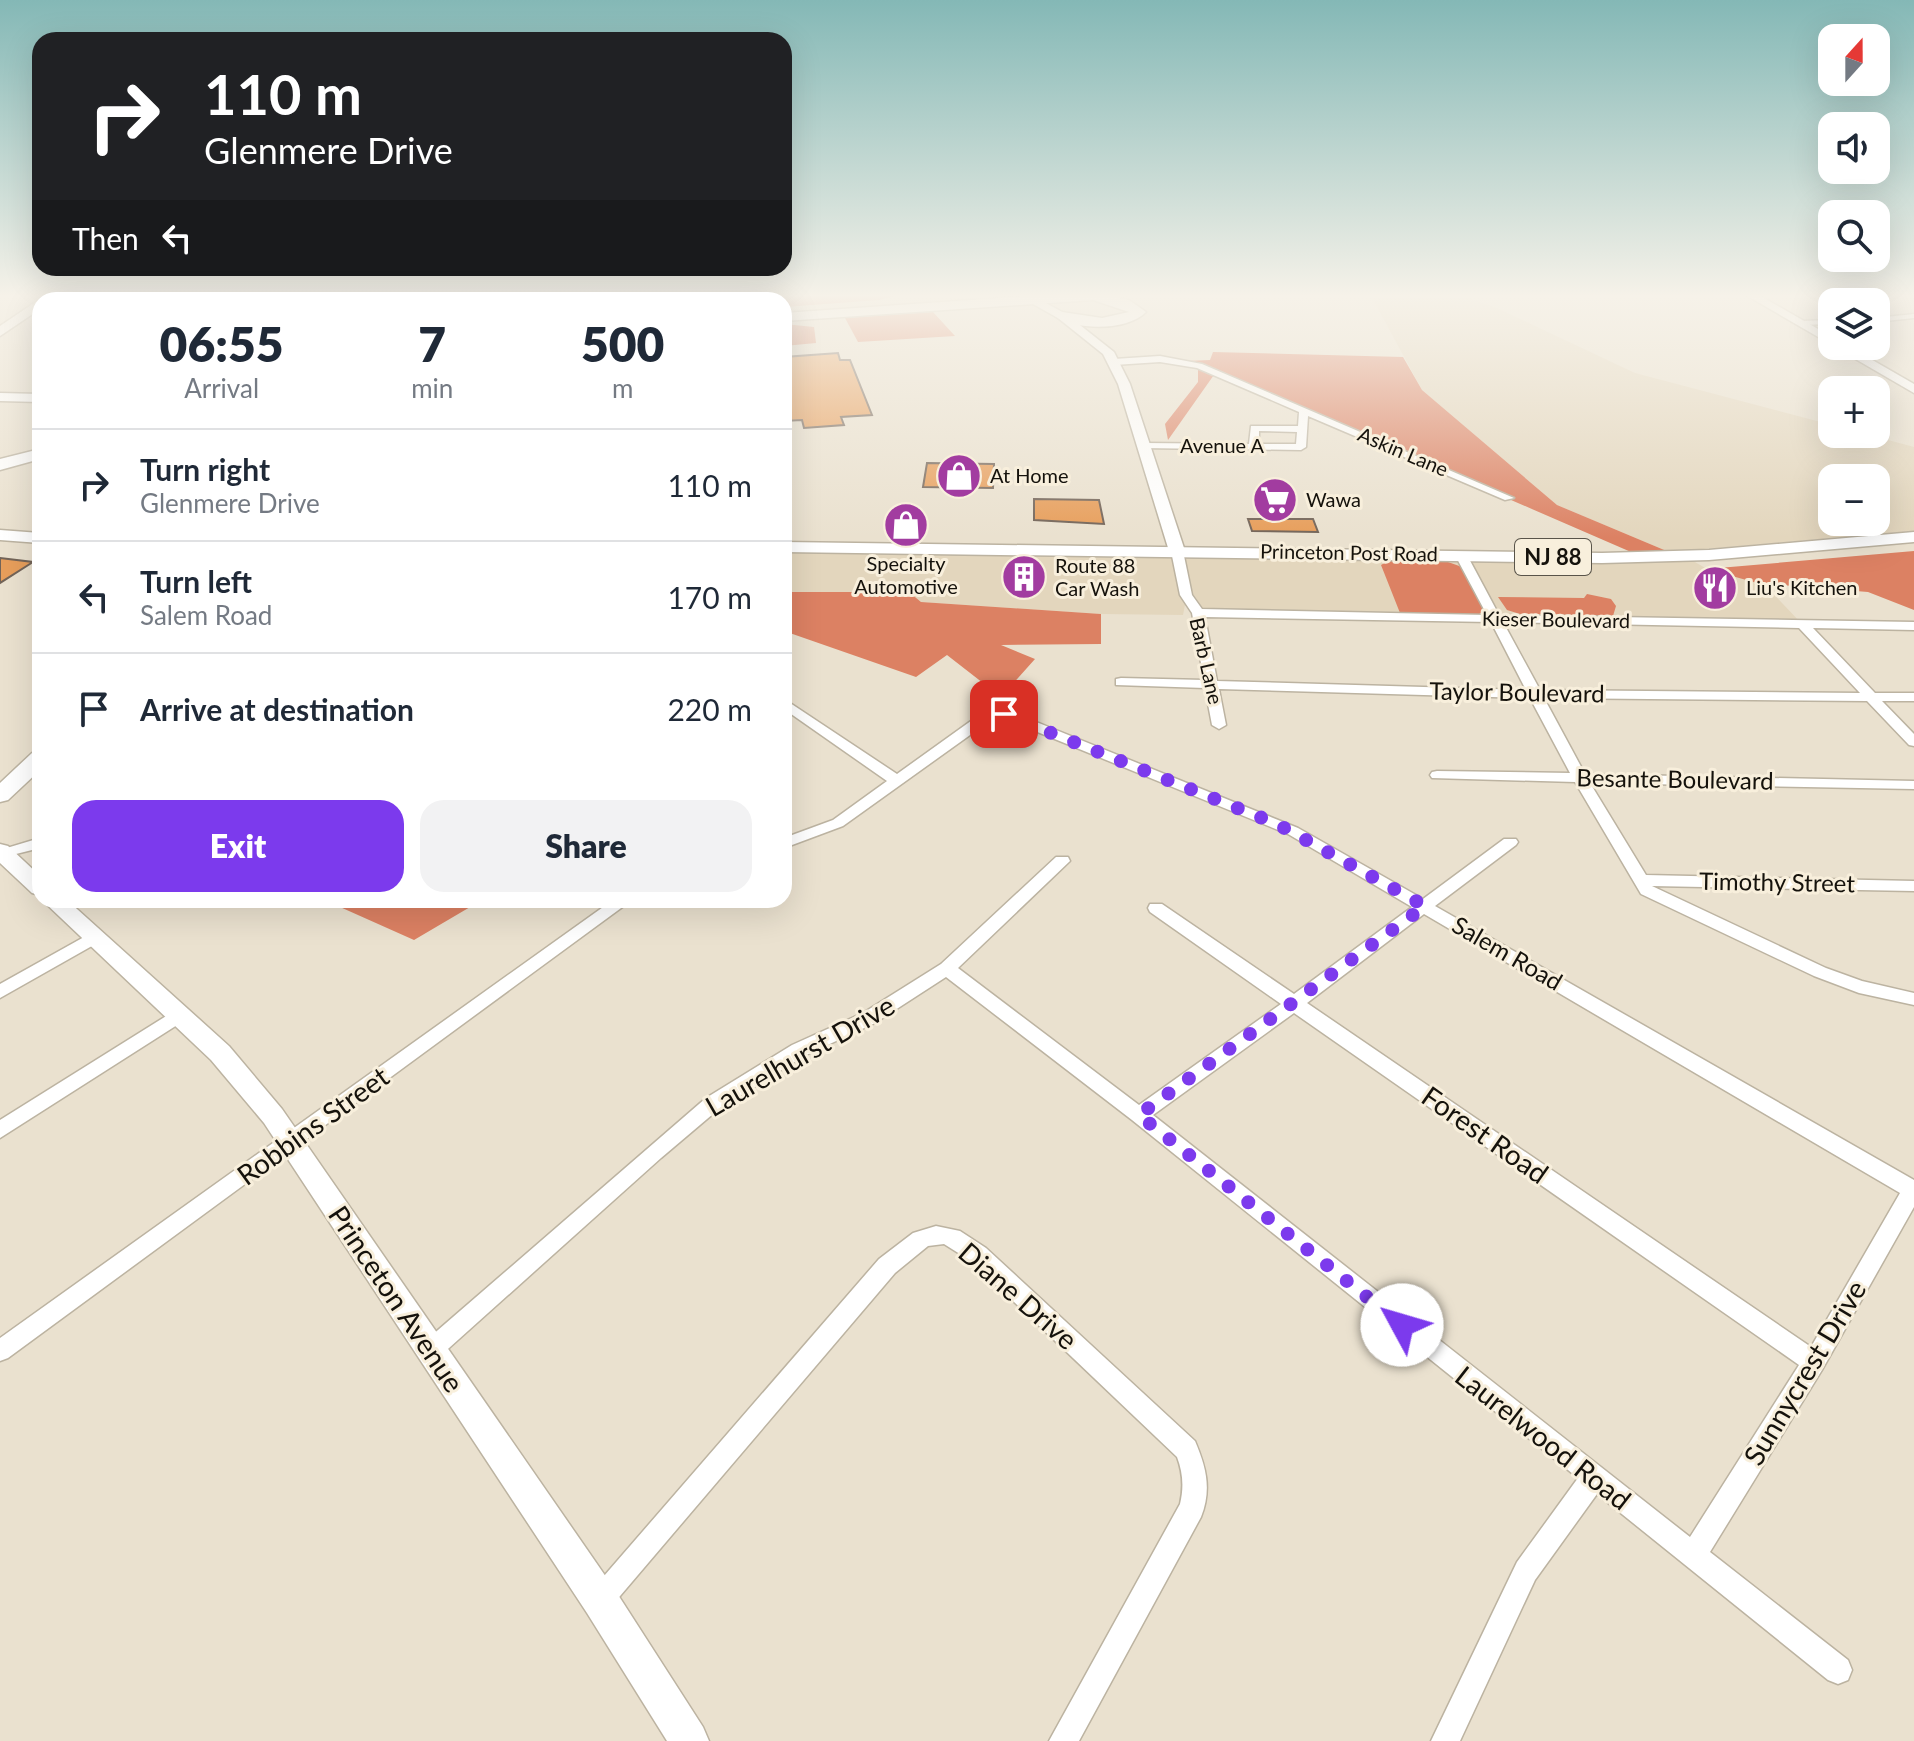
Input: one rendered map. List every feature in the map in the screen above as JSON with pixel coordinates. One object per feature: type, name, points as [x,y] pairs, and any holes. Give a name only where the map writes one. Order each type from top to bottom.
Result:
[{"type":"highway","points":[[0,455],[32,445]]},
{"type":"highway","points":[[0,465],[32,456]]},
{"type":"main road","points":[[0,397],[32,398]]},
{"type":"main road","points":[[0,535],[32,538]]},
{"type":"main road","name":"Princeton Post Road","points":[[792,547],[1671,557],[1914,537]]},
{"type":"main road","points":[[0,542],[32,540]]},
{"type":"main road","points":[[0,795],[32,765]]},
{"type":"street","points":[[1119,375],[1177,551]]},
{"type":"street","name":"Askin Lane","points":[[1215,375],[1509,498]]},
{"type":"street","points":[[1890,375],[1914,389]]},
{"type":"street","points":[[1254,445],[1254,428],[1302,429],[1304,411]]},
{"type":"street","name":"Avenue A","points":[[1144,446],[1301,447],[1302,429]]},
{"type":"street","name":"Barb Lane","points":[[1177,551],[1186,595],[1198,613],[1219,725]]},
{"type":"street","points":[[1461,555],[1580,778],[1647,890],[1842,981],[1892,997],[1914,999]]},
{"type":"street","name":"Kieser Boulevard","points":[[1198,613],[1914,626]]},
{"type":"street","points":[[1802,624],[1914,742]]},
{"type":"street","name":"Taylor Boulevard","points":[[1121,682],[1536,694],[1914,697]]},
{"type":"street","points":[[792,708],[896,780],[838,823],[792,839]]},
{"type":"street","name":"Salem Road","points":[[896,780],[987,716],[998,713],[1277,824],[1425,906],[1914,1189]]},
{"type":"street","name":"Besante Boulevard","points":[[1437,775],[1914,785]]},
{"type":"street","points":[[1139,1115],[1510,842]]},
{"type":"street","points":[[2,853],[32,845]]},
{"type":"street","points":[[2,853],[32,881]]},
{"type":"street","name":"Laurelhurst Drive","points":[[431,1350],[713,1103],[799,1050],[869,1018],[947,968],[1062,861]]},
{"type":"street","name":"Timothy Street","points":[[1639,880],[1914,886]]},
{"type":"street","name":"Princeton Avenue","points":[[61,908],[228,1063],[290,1142],[600,1600],[689,1741]]},
{"type":"street","name":"Robbins Street","points":[[0,1351],[613,908]]},
{"type":"street","name":"Forest Road","points":[[1156,908],[1814,1362]]},
{"type":"street","points":[[0,992],[93,938]]},
{"type":"street","name":"Laurelwood Road","points":[[947,968],[1139,1115],[1838,1670]]},
{"type":"street","points":[[0,1130],[179,1015]]},
{"type":"street","name":"Sunnycrest Drive","points":[[1693,1556],[1814,1362],[1914,1189]]},
{"type":"street","name":"Diane Drive","points":[[600,1600],[887,1266],[930,1236],[945,1235],[965,1245],[1064,1334],[1186,1449],[1196,1470],[1197,1487],[1192,1508],[1063,1741]]},
{"type":"street","points":[[1445,1741],[1526,1571],[1593,1478]]},
{"type":"shaded area","points":[[1198,375],[1214,375],[1168,440],[1165,424],[1198,382]]},
{"type":"shaded area","points":[[1223,375],[1414,375],[1422,390],[1557,505],[1669,552],[1631,552]]},
{"type":"shaded area","points":[[1414,375],[1644,375],[1818,421],[1818,448],[1890,448],[1890,440],[1914,447],[1914,531],[1890,533],[1890,464],[1818,464],[1818,536],[1856,536],[1669,552],[1557,505],[1422,390]]},
{"type":"shaded area","points":[[792,547],[1688,558],[1707,569],[1763,583],[1802,624],[1205,610],[1187,595],[1183,615],[1101,614],[921,602],[909,592],[792,592]]},
{"type":"shaded area","points":[[1914,551],[1914,610],[1868,592],[1757,583],[1707,569]]},
{"type":"shaded area","points":[[1390,560],[1448,562],[1462,567],[1486,610],[1479,614],[1400,613],[1381,565]]},
{"type":"shaded area","points":[[792,592],[909,592],[921,602],[1101,614],[1101,644],[1001,645],[1035,659],[1001,697],[947,655],[916,677],[792,634]]},
{"type":"shaded area","points":[[1587,594],[1611,599],[1616,606],[1613,616],[1520,614],[1507,610],[1498,597],[1584,598]]},
{"type":"shaded area","points":[[342,908],[468,908],[414,940]]},
{"type":"building","points":[[792,375],[856,375],[872,415],[841,417],[844,425],[804,428],[802,420],[792,421]]},
{"type":"building","name":"At Home","points":[[927,463],[994,464],[993,488],[923,487]]},
{"type":"building","points":[[1034,499],[1099,500],[1104,524],[1034,520]]},
{"type":"building","name":"Wawa","points":[[1248,519],[1313,519],[1318,532],[1252,531]]},
{"type":"building","points":[[0,558],[32,562],[32,563],[0,583]]},
{"type":"place","name":"At Home","points":[[959,476]]},
{"type":"place","name":"Wawa","points":[[1275,500]]},
{"type":"place","name":"Specialty Automotive","points":[[906,525]]},
{"type":"place","name":"Route 88 Car Wash","points":[[1024,577]]},
{"type":"place","name":"Liu's Kitchen","points":[[1715,588]]},
{"type":"route","points":[[1004,714],[1293,831],[1425,906],[1139,1115],[1402,1325]]}]
